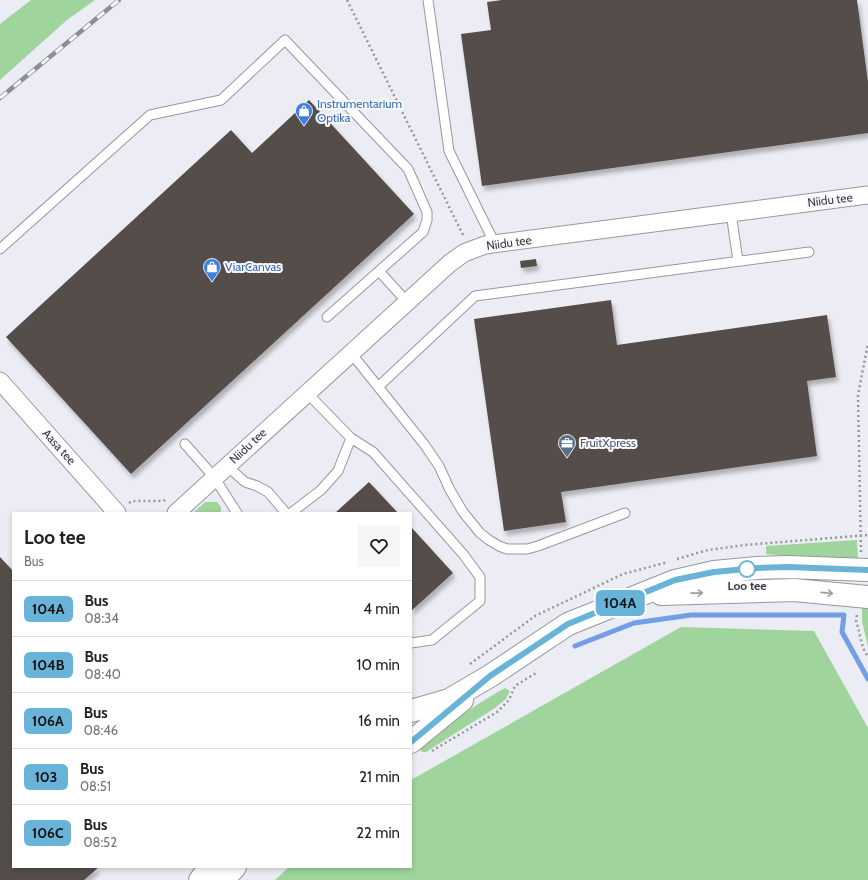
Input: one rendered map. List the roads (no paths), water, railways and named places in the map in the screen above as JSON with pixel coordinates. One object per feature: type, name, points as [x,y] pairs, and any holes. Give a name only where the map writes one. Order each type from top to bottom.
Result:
[{"type":"street","name":"Niidu tee","points":[[177,512],[450,263],[464,253],[485,245],[491,237],[731,213],[868,195]]},
{"type":"street","name":"Aasa tee","points":[[0,381],[116,512]]},
{"type":"street","points":[[412,712],[449,700],[490,676],[568,624],[675,580],[714,572],[757,568],[865,563]]},
{"type":"street","points":[[644,594],[794,590],[862,605]]},
{"type":"street","points":[[412,741],[490,676]]},
{"type":"street","points":[[200,880],[210,868]]},
{"type":"street","points":[[223,880],[234,868]]},
{"type":"lane","points":[[428,0],[448,151],[491,237]]},
{"type":"lane","points":[[0,249],[150,115],[221,100],[285,40],[408,169],[427,212],[427,220],[423,232],[327,317]]},
{"type":"lane","points":[[731,213],[738,261]]},
{"type":"lane","points":[[378,387],[475,296],[809,252]]},
{"type":"lane","points":[[379,271],[407,302]]},
{"type":"lane","points":[[351,353],[424,444],[471,523],[480,533],[499,546],[516,549],[538,546],[625,512]]},
{"type":"lane","points":[[307,393],[351,438],[373,452],[463,554],[480,577],[480,601],[432,640],[412,643]]},
{"type":"lane","points":[[291,512],[321,490],[338,470],[351,438]]},
{"type":"lane","points":[[185,444],[214,478],[235,512]]},
{"type":"lane","points":[[227,466],[245,482],[268,492],[285,512]]},
{"type":"waterway","points":[[575,646],[634,623],[691,615],[844,615],[842,632],[868,679]]},
{"type":"railway","points":[[0,98],[119,0]]},
{"type":"place","name":"Instrumentarium Optika","points":[[304,126]]},
{"type":"place","name":"ViarCanvas","points":[[212,282]]},
{"type":"place","name":"FruitXpress","points":[[567,458]]},
{"type":"place","name":"Loo tee","points":[[747,569]]}]
